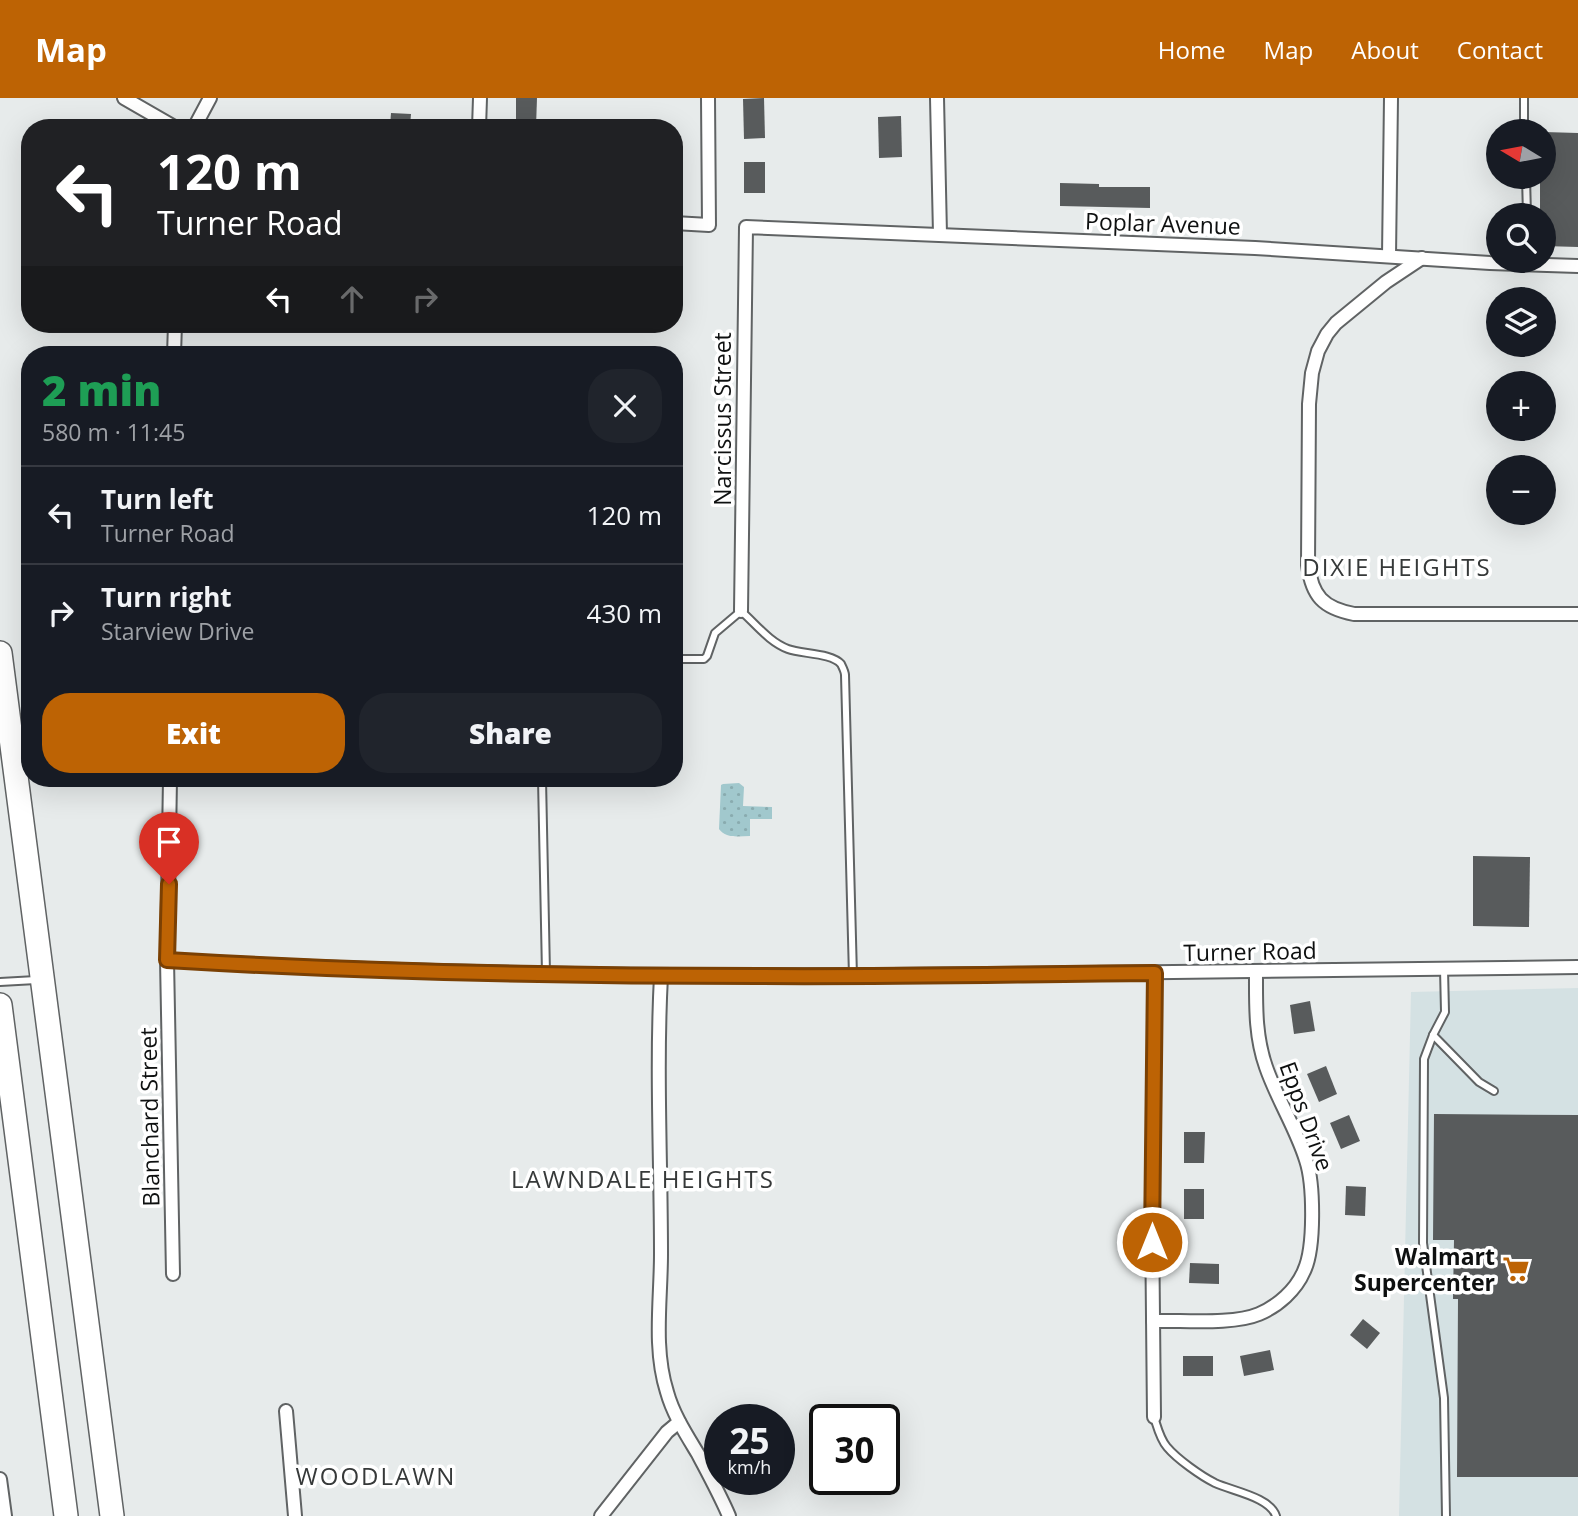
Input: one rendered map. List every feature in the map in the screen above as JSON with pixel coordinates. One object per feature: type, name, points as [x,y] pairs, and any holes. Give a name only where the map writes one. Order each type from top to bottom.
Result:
[{"type":"highway","points":[[0,653],[112,1516]]},
{"type":"highway","points":[[0,1005],[66,1516]]},
{"type":"street","points":[[124,98],[160,119]]},
{"type":"street","points":[[199,119],[210,98]]},
{"type":"street","points":[[479,119],[480,98]]},
{"type":"street","points":[[683,224],[709,225],[708,98]]},
{"type":"street","points":[[937,98],[940,234]]},
{"type":"street","points":[[1389,256],[1391,98]]},
{"type":"street","name":"Poplar Avenue","points":[[746,227],[1255,248],[1486,263]]},
{"type":"street","name":"Narcissus Street","points":[[741,611],[746,227]]},
{"type":"street","points":[[1422,258],[1386,282],[1336,323],[1318,351],[1313,368],[1310,404],[1308,565],[1314,591],[1328,606],[1354,614],[1578,614]]},
{"type":"street","name":"Poplar Avenue","points":[[1556,264],[1578,266]]},
{"type":"street","name":"Blanchard Street","points":[[170,787],[167,960],[173,1274]]},
{"type":"street","name":"Turner Road","points":[[167,960],[395,971],[661,976],[1256,973],[1578,967]]},
{"type":"street","points":[[1154,1417],[1152,1217],[1155,973]]},
{"type":"street","name":"Epps Drive","points":[[1153,1321],[1238,1320],[1258,1314],[1274,1306],[1295,1286],[1310,1253],[1310,1180],[1301,1147],[1266,1068],[1259,1042],[1256,973]]},
{"type":"street","points":[[661,976],[658,1067],[661,1368],[667,1394],[679,1422],[716,1486],[729,1516]]},
{"type":"street","points":[[286,1411],[295,1516]]},
{"type":"street","points":[[601,1516],[667,1432],[679,1422]]},
{"type":"street","points":[[0,1479],[5,1516]]},
{"type":"lane","points":[[1524,98],[1524,119]]},
{"type":"lane","points":[[683,659],[704,659],[715,633],[741,611],[778,645],[791,651],[819,655],[838,662],[845,675],[853,976]]},
{"type":"lane","points":[[542,787],[546,975]]},
{"type":"lane","points":[[1444,969],[1445,1012],[1424,1059],[1423,1243],[1444,1398],[1446,1516]]},
{"type":"lane","points":[[0,982],[43,979]]},
{"type":"lane","points":[[1433,1035],[1479,1082],[1494,1091]]},
{"type":"lane","points":[[1154,1417],[1165,1445],[1178,1458],[1214,1482],[1265,1502],[1275,1511],[1276,1516]]},
{"type":"shaded area","points":[[739,783],[744,787],[743,806],[772,807],[772,819],[750,819],[750,836],[729,836],[719,829],[721,785]]},
{"type":"shaded area","points":[[1578,988],[1578,1516],[1399,1516],[1411,992]]},
{"type":"building","points":[[516,98],[537,98],[536,119],[516,119]]},
{"type":"building","points":[[764,98],[765,138],[744,139],[743,99]]},
{"type":"building","points":[[391,113],[411,114],[411,119],[391,119]]},
{"type":"building","points":[[901,116],[902,157],[879,158],[878,117]]},
{"type":"building","points":[[1556,132],[1578,133],[1578,247],[1556,246],[1556,203],[1540,203],[1540,189],[1556,189]]},
{"type":"building","points":[[744,162],[765,162],[765,193],[744,193]]},
{"type":"building","points":[[1060,183],[1099,184],[1099,187],[1150,187],[1150,208],[1060,206]]},
{"type":"building","points":[[1473,856],[1530,857],[1529,927],[1473,926]]},
{"type":"building","points":[[1310,1001],[1315,1031],[1294,1034],[1290,1005]]},
{"type":"building","points":[[1326,1066],[1337,1094],[1319,1102],[1307,1074]]},
{"type":"building","name":"Walmart Supercenter","points":[[1434,1114],[1578,1115],[1578,1477],[1457,1477],[1458,1299],[1453,1299],[1454,1240],[1433,1240]]},
{"type":"building","points":[[1349,1115],[1360,1141],[1341,1149],[1330,1123]]},
{"type":"building","points":[[1184,1132],[1205,1132],[1204,1163],[1184,1163]]},
{"type":"building","points":[[1346,1186],[1366,1187],[1365,1216],[1345,1215]]},
{"type":"building","points":[[1184,1189],[1204,1189],[1204,1219],[1184,1219]]},
{"type":"building","points":[[1190,1263],[1219,1264],[1219,1284],[1189,1283]]},
{"type":"building","points":[[1363,1319],[1380,1333],[1367,1349],[1350,1335]]},
{"type":"building","points":[[1270,1350],[1274,1370],[1244,1376],[1240,1356]]},
{"type":"building","points":[[1183,1356],[1213,1356],[1213,1376],[1183,1376]]},
{"type":"place","name":"Walmart Supercenter","points":[[1516,1269]]},
{"type":"district","name":"DIXIE HEIGHTS","points":[[1397,566]]},
{"type":"district","name":"LAWNDALE HEIGHTS","points":[[643,1178]]},
{"type":"district","name":"WOODLAWN","points":[[376,1475]]},
{"type":"route","points":[[169,884],[167,960],[546,975],[1155,973],[1152,1242]]}]
